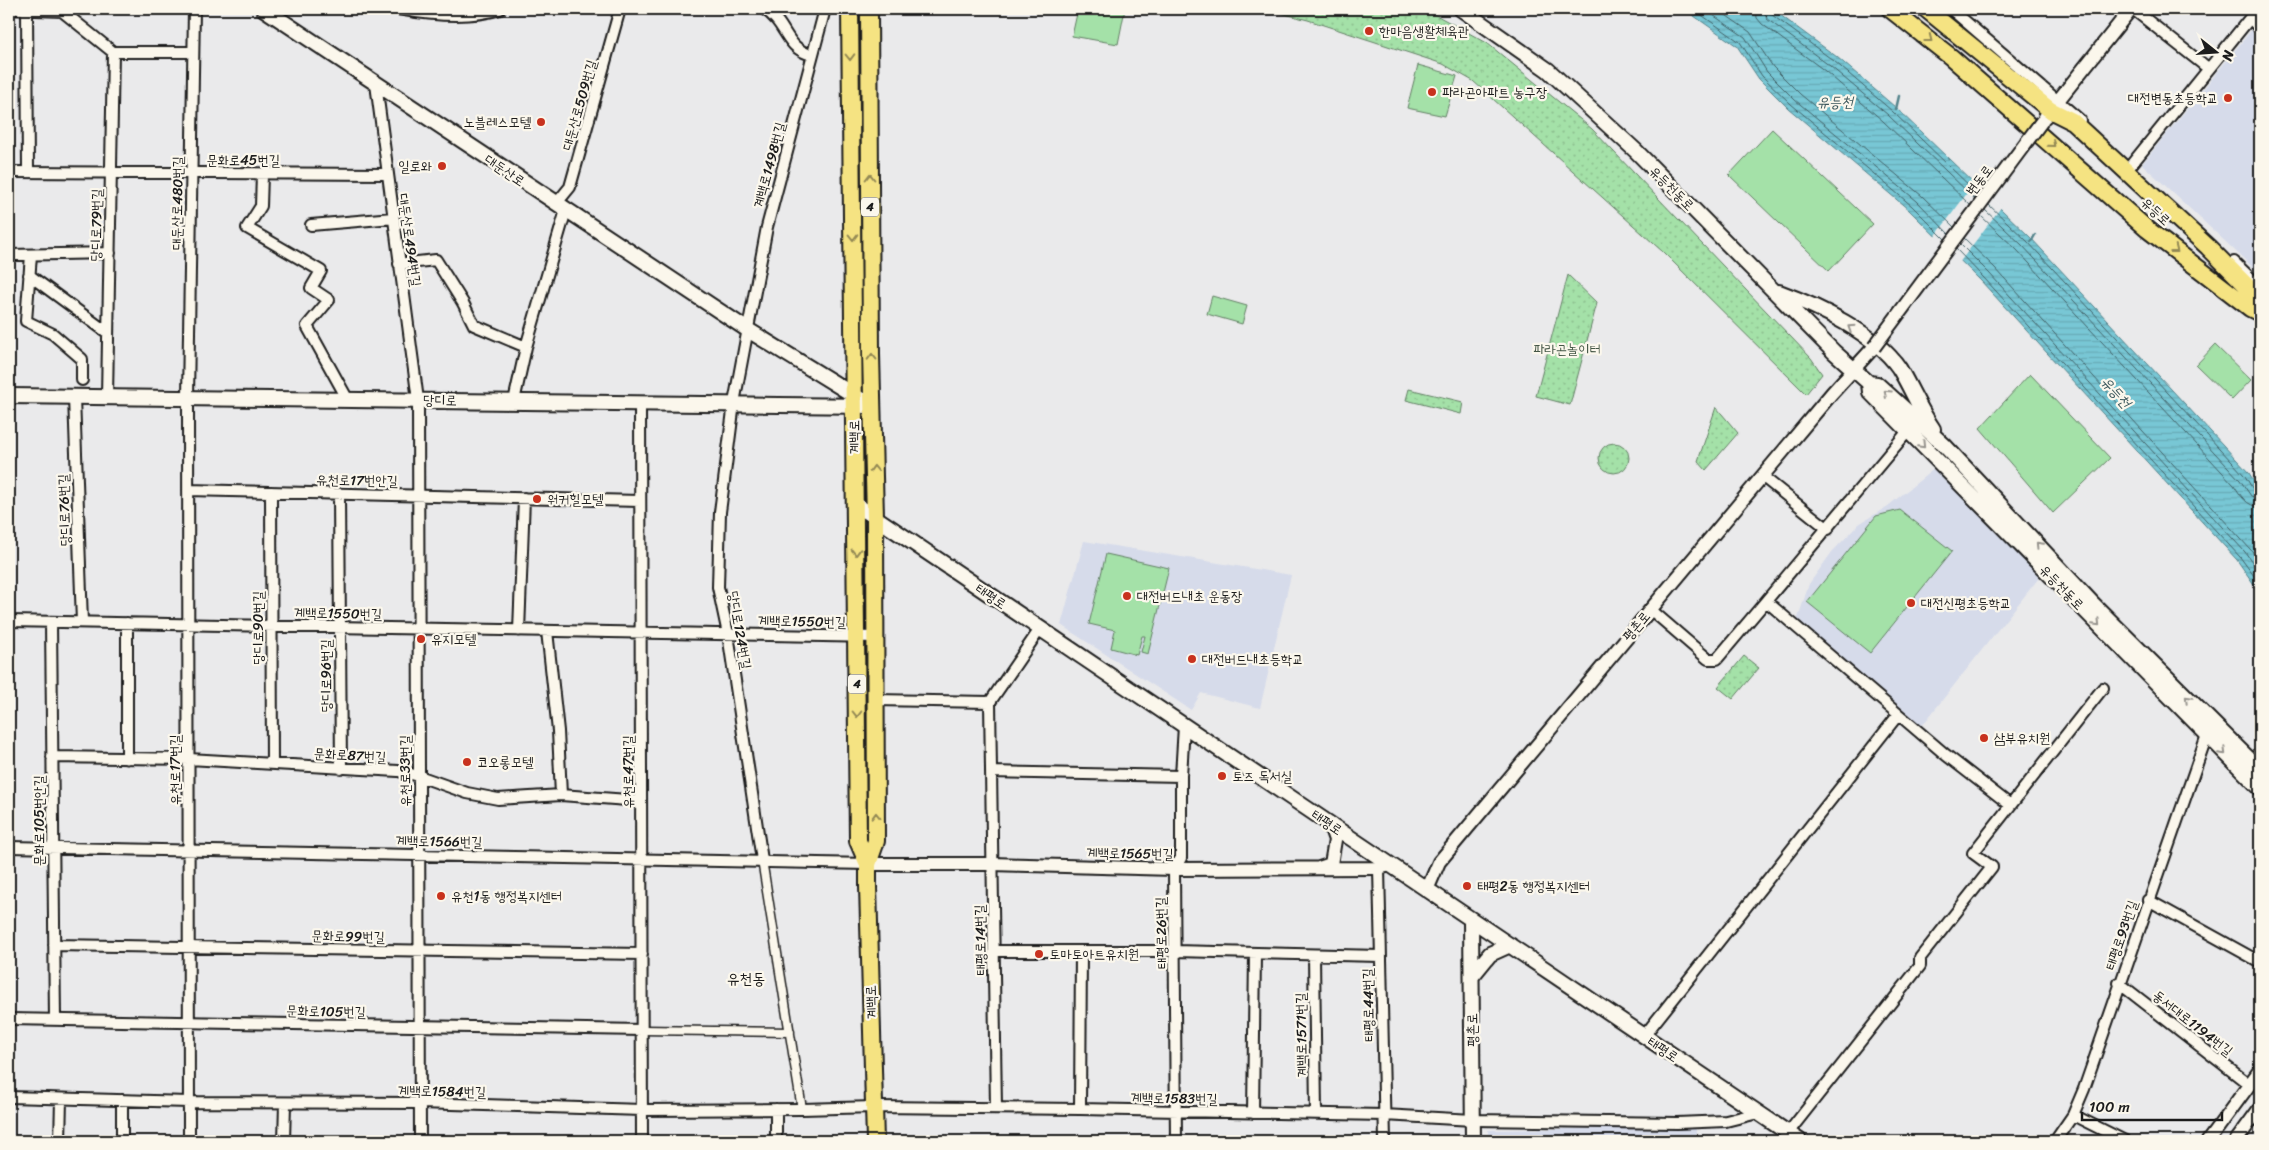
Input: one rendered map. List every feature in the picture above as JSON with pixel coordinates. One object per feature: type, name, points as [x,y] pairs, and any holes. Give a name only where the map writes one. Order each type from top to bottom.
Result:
[{"type":"main road","name":"대둔산로","points":[[264,9],[855,400]]},
{"type":"main road","name":"계백로","points":[[850,9],[858,841],[868,864]]},
{"type":"main road","name":"계백로","points":[[869,9],[876,636],[876,841],[868,864],[875,1141]]},
{"type":"main road","name":"유등천동로","points":[[1461,9],[1548,70],[1636,151],[1834,352],[1869,383],[1877,384],[1945,446],[2093,604],[2260,770]]},
{"type":"main road","points":[[1890,9],[1951,56],[2147,229],[2250,308],[2260,313]]},
{"type":"main road","name":"유등로","points":[[1926,9],[2050,110],[2065,128],[2148,203],[2260,313]]},
{"type":"main road","name":"유등로","points":[[2050,110],[2072,120],[2208,247],[2260,299]]},
{"type":"main road","points":[[1774,290],[1836,318],[1876,345],[1898,367],[1931,426],[1945,446]]},
{"type":"main road","name":"유등천동로","points":[[1869,383],[1870,392],[2260,788]]},
{"type":"main road","name":"당디로","points":[[9,396],[734,403],[855,400],[872,406]]},
{"type":"main road","name":"태평로","points":[[854,503],[1329,823],[1384,866],[1427,890],[1794,1137]]},
{"type":"main road","name":"평촌로","points":[[1471,920],[1474,1141]]},
{"type":"main road","points":[[1472,976],[1490,954],[1510,945]]},
{"type":"street","points":[[9,9],[62,10],[112,52],[193,52]]},
{"type":"street","points":[[27,9],[28,172]]},
{"type":"street","name":"대둔산로480번길","points":[[188,398],[194,9]]},
{"type":"street","points":[[398,9],[421,13],[463,14],[487,13],[500,9]]},
{"type":"street","name":"대둔산로509번길","points":[[561,207],[570,187],[620,9]]},
{"type":"street","points":[[764,9],[778,20],[792,44],[800,52],[812,55]]},
{"type":"street","name":"계백로1498번길","points":[[748,330],[767,227],[825,9]]},
{"type":"street","points":[[1951,9],[2050,110],[2132,165],[2260,287]]},
{"type":"street","points":[[2132,9],[2209,70]]},
{"type":"street","name":"변동로","points":[[1853,369],[1874,347],[2050,110],[2132,9]]},
{"type":"street","points":[[2132,165],[2250,18],[2260,29]]},
{"type":"street","name":"당디로79번길","points":[[107,397],[112,52]]},
{"type":"street","name":"대둔산로494번길","points":[[376,84],[418,400]]},
{"type":"street","name":"문화로45번길","points":[[9,172],[387,174]]},
{"type":"street","points":[[262,174],[261,206],[248,228],[322,271],[311,288],[329,300],[307,326],[348,400]]},
{"type":"street","points":[[514,401],[561,207]]},
{"type":"street","points":[[311,224],[393,218]]},
{"type":"street","points":[[9,255],[110,253]]},
{"type":"street","points":[[31,255],[26,321],[53,334],[82,359],[82,380]]},
{"type":"street","points":[[399,264],[436,260],[474,325],[526,347]]},
{"type":"street","points":[[29,275],[108,333]]},
{"type":"street","points":[[734,403],[748,330]]},
{"type":"street","name":"평촌로","points":[[1427,890],[1440,862],[1853,369]]},
{"type":"street","name":"당디로76번길","points":[[74,397],[82,622]]},
{"type":"street","name":"유천로17번길","points":[[188,398],[189,1141]]},
{"type":"street","name":"유천로33번길","points":[[418,400],[420,1141]]},
{"type":"street","name":"유천로47번길","points":[[640,402],[642,1141]]},
{"type":"street","name":"당디로124번길","points":[[734,403],[720,512],[718,587],[728,634],[762,860]]},
{"type":"street","points":[[1650,609],[1708,659],[1718,660],[1908,431]]},
{"type":"street","points":[[1762,476],[1828,529]]},
{"type":"street","name":"유천로17번안길","points":[[188,490],[640,501]]},
{"type":"street","name":"당디로90번길","points":[[271,492],[272,764]]},
{"type":"street","name":"당디로96번길","points":[[340,494],[340,768]]},
{"type":"street","points":[[519,630],[524,498]]},
{"type":"street","points":[[1766,601],[1898,715],[2009,804]]},
{"type":"street","name":"계백로1550번길","points":[[9,621],[876,636]]},
{"type":"street","name":"문화로105번안길","points":[[51,622],[55,1020]]},
{"type":"street","points":[[127,759],[128,623]]},
{"type":"street","points":[[875,700],[990,702],[1040,628]]},
{"type":"street","points":[[547,631],[558,731],[561,794]]},
{"type":"street","points":[[1794,1137],[1920,966],[1920,958],[1992,868],[1973,853],[2009,804],[2103,688]]},
{"type":"street","name":"태평로14번길","points":[[990,702],[996,1108]]},
{"type":"street","points":[[1644,1036],[1898,715]]},
{"type":"street","name":"태평로26번길","points":[[1176,1141],[1174,869],[1181,858],[1181,776],[1184,726]]},
{"type":"street","name":"태평로93번길","points":[[2055,1141],[2073,1115],[2207,735]]},
{"type":"street","name":"문화로87번길","points":[[52,757],[189,759],[398,771],[419,776],[467,793],[498,799],[561,794],[641,801]]},
{"type":"street","points":[[991,772],[1181,776]]},
{"type":"street","points":[[1319,868],[1331,864],[1335,840],[1329,823]]},
{"type":"street","name":"계백로1566번길","points":[[9,847],[762,860],[868,864]]},
{"type":"street","points":[[762,860],[802,1109]]},
{"type":"street","name":"계백로1565번길","points":[[868,864],[992,864],[1174,869],[1384,866]]},
{"type":"street","name":"태평로44번길","points":[[1384,866],[1380,956],[1385,1141]]},
{"type":"street","points":[[2148,900],[2260,962]]},
{"type":"street","name":"문화로99번길","points":[[54,945],[642,954]]},
{"type":"street","points":[[994,951],[1174,951],[1380,956]]},
{"type":"street","points":[[1080,1109],[1081,951]]},
{"type":"street","points":[[1252,1113],[1254,954]]},
{"type":"street","name":"계백로1571번길","points":[[1314,955],[1316,1114]]},
{"type":"street","name":"동서대로1194번길","points":[[2119,983],[2250,1085]]},
{"type":"street","name":"문화로105번길","points":[[9,1019],[642,1030]]},
{"type":"street","points":[[642,1030],[790,1032]]},
{"type":"street","points":[[2208,1141],[2260,1070]]},
{"type":"street","name":"계백로1584번길","points":[[9,1097],[189,1102],[420,1103],[642,1110],[874,1107]]},
{"type":"street","points":[[60,1141],[61,1099]]},
{"type":"street","points":[[122,1100],[122,1141]]},
{"type":"street","points":[[284,1141],[285,1103]]},
{"type":"street","name":"계백로1583번길","points":[[874,1107],[1384,1115],[1473,1120],[1677,1123],[1726,1121],[1758,1113]]},
{"type":"street","points":[[2236,1141],[2260,1108]]},
{"type":"street","points":[[776,1109],[776,1141]]},
{"type":"street","points":[[2073,1115],[2125,1141]]},
{"type":"shaded area","name":"대전변동초등학교","points":[[2254,27],[2260,33],[2260,274],[2142,164]]},
{"type":"shaded area","name":"대전신평초등학교","points":[[1935,468],[2042,574],[1921,727],[1797,621],[1809,584],[1832,552],[1859,524],[1888,506]]},
{"type":"shaded area","name":"대전버드내초등학교","points":[[1084,541],[1291,575],[1260,708],[1201,693],[1191,710],[1061,625]]},
{"type":"shaded area","points":[[1696,1127],[1696,1141],[1489,1141],[1488,1130]]},
{"type":"green space","points":[[1078,9],[1125,9],[1118,44],[1072,36]]},
{"type":"green space","points":[[1265,9],[1425,9],[1487,43],[1592,129],[1811,358],[1822,374],[1806,394],[1663,252],[1473,81],[1443,64],[1308,20]]},
{"type":"green space","name":"파라곤아파트 농구장","points":[[1418,65],[1457,76],[1445,116],[1407,108]]},
{"type":"green space","points":[[1772,129],[1873,224],[1829,271],[1729,175]]},
{"type":"green space","name":"파라곤놀이터","points":[[1568,275],[1597,303],[1570,405],[1536,396]]},
{"type":"green space","points":[[1212,296],[1247,306],[1242,324],[1207,314]]},
{"type":"green space","points":[[2215,345],[2251,380],[2232,400],[2196,365]]},
{"type":"green space","points":[[2030,374],[2110,458],[2053,513],[1980,428]]},
{"type":"green space","points":[[1409,389],[1463,402],[1461,414],[1406,400]]},
{"type":"green space","points":[[1716,407],[1738,433],[1706,470],[1698,461]]},
{"type":"green space","points":[[1614,443],[1625,447],[1629,458],[1625,469],[1614,473],[1603,469],[1599,458],[1603,447]]},
{"type":"green space","points":[[1900,510],[1952,551],[1870,653],[1807,602],[1876,516]]},
{"type":"green space","name":"대전버드내초 운동장","points":[[1106,554],[1169,568],[1148,654],[1141,652],[1145,636],[1142,636],[1137,655],[1111,648],[1115,630],[1089,624]]},
{"type":"green space","points":[[1744,656],[1759,668],[1733,699],[1718,687]]},
{"type":"water","name":"유등천","points":[[1684,9],[1772,9],[1837,57],[1895,107],[2030,237],[2249,473],[2260,491],[2260,593],[2237,560],[1981,281],[1909,210],[1788,108],[1759,79],[1737,46]]},
{"type":"pier","points":[[1976,181],[2002,206],[1959,263],[1934,238]]},
{"type":"waterway","points":[[1896,109],[1899,96]]},
{"type":"waterway","points":[[2031,242],[2035,235]]},
{"type":"place","name":"한마음생활체육관","points":[[1369,31]]},
{"type":"place","name":"파라곤아파트 농구장","points":[[1432,92]]},
{"type":"place","name":"대전변동초등학교","points":[[2228,98]]},
{"type":"place","name":"노블레스모텔","points":[[541,122]]},
{"type":"place","name":"일로와","points":[[442,166]]},
{"type":"place","name":"워커힐모텔","points":[[537,499]]},
{"type":"place","name":"대전버드내초 운동장","points":[[1127,596]]},
{"type":"place","name":"대전신평초등학교","points":[[1911,603]]},
{"type":"place","name":"유지모텔","points":[[421,639]]},
{"type":"place","name":"대전버드내초등학교","points":[[1192,659]]},
{"type":"place","name":"삼부유치원","points":[[1984,738]]},
{"type":"place","name":"코오롱모텔","points":[[467,762]]},
{"type":"place","name":"토즈 독서실","points":[[1222,776]]},
{"type":"place","name":"태평2동 행정복지센터","points":[[1467,886]]},
{"type":"place","name":"유천1동 행정복지센터","points":[[441,896]]},
{"type":"place","name":"토마토아트유치원","points":[[1039,954]]},
{"type":"district","name":"유천동","points":[[746,978]]}]
